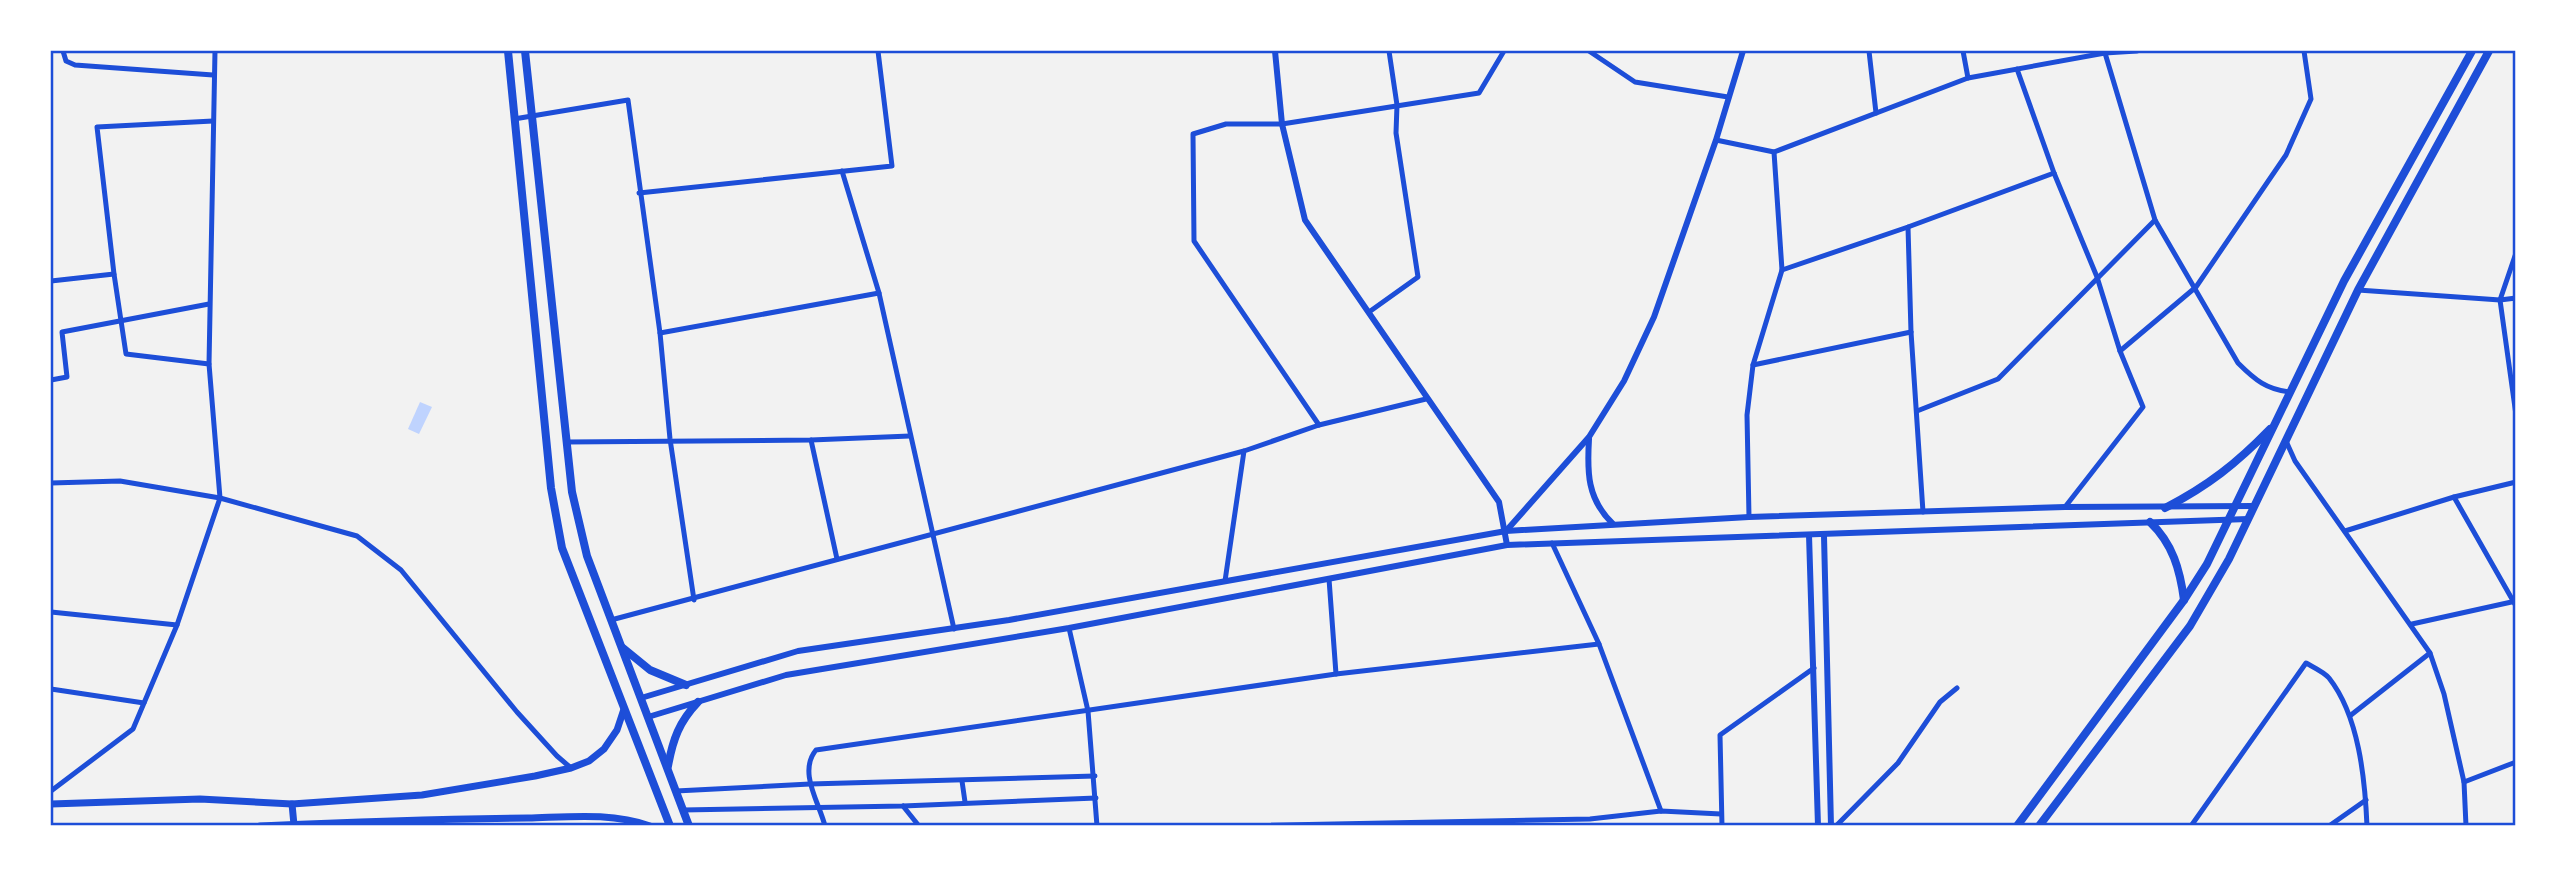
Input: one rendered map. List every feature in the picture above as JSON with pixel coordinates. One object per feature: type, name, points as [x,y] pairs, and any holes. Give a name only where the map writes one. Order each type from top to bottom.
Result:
[{"type":"main road","points":[[508,51],[551,488],[562,548],[670,826]]},
{"type":"main road","points":[[525,51],[572,492],[584,543],[611,620],[690,826]]},
{"type":"main road","points":[[2019,825],[2184,600],[2207,564],[2344,281],[2472,51]]},
{"type":"main road","points":[[2039,826],[2190,625],[2229,559],[2358,290],[2489,51]]},
{"type":"main road","points":[[2455,81],[2468,89]]},
{"type":"main road","points":[[2165,508],[2208,485],[2227,471],[2277,422]]},
{"type":"main road","points":[[2150,522],[2160,531],[2174,556],[2181,574],[2184,600]]},
{"type":"main road","points":[[594,627],[611,620]]},
{"type":"main road","points":[[621,646],[650,670],[685,685]]},
{"type":"main road","points":[[668,766],[675,734],[685,715],[698,702]]},
{"type":"main road","points":[[51,804],[200,799],[292,804],[422,795],[571,768],[589,761],[604,749],[617,730],[624,709]]},
{"type":"main road","points":[[292,804],[294,825]]},
{"type":"main road","points":[[260,826],[608,817],[650,826]]},
{"type":"street","points":[[63,51],[66,61],[75,65],[213,75]]},
{"type":"street","points":[[51,791],[133,729],[177,625],[220,498],[209,364],[215,51]]},
{"type":"street","points":[[639,193],[892,166],[878,51]]},
{"type":"street","points":[[1275,51],[1282,124],[1305,220],[1499,502],[1507,545]]},
{"type":"street","points":[[1369,312],[1418,277],[1396,133],[1397,105],[1389,51]]},
{"type":"street","points":[[1319,425],[1194,242],[1192,134],[1226,124],[1282,124],[1479,93],[1504,51]]},
{"type":"street","points":[[1589,51],[1635,82],[1728,97]]},
{"type":"street","points":[[1506,531],[1589,437],[1624,381],[1654,317],[1716,139],[1743,51]]},
{"type":"street","points":[[1868,51],[1876,113]]},
{"type":"street","points":[[1963,51],[1968,78]]},
{"type":"street","points":[[1716,139],[1774,152],[1968,78],[2105,52],[2137,51]]},
{"type":"street","points":[[2120,351],[2196,287],[2286,155],[2311,99],[2304,51]]},
{"type":"street","points":[[2105,52],[2155,220],[2238,363],[2256,381],[2274,391],[2291,392]]},
{"type":"street","points":[[2017,69],[2054,173],[2097,277],[2120,351],[2143,407],[2065,508]]},
{"type":"street","points":[[514,119],[628,100],[660,333],[670,439],[694,600]]},
{"type":"street","points":[[209,364],[127,355],[114,274],[97,127],[213,121]]},
{"type":"street","points":[[1749,517],[1747,415],[1753,365],[1782,270],[1774,152]]},
{"type":"street","points":[[842,171],[879,293],[954,629]]},
{"type":"street","points":[[1782,270],[2054,173]]},
{"type":"street","points":[[1917,411],[1998,379],[2155,220]]},
{"type":"street","points":[[1908,227],[1911,332],[1923,512]]},
{"type":"street","points":[[2516,253],[2500,300],[2516,415]]},
{"type":"street","points":[[51,281],[114,274]]},
{"type":"street","points":[[2358,290],[2500,300],[2516,298]]},
{"type":"street","points":[[660,333],[879,293]]},
{"type":"street","points":[[51,380],[67,377],[62,332],[209,304]]},
{"type":"street","points":[[1753,365],[1911,332]]},
{"type":"street","points":[[611,620],[1244,451],[1319,425],[1426,399]]},
{"type":"street","points":[[567,442],[670,439],[811,440],[910,436]]},
{"type":"street","points":[[1589,437],[1591,487],[1599,511],[1613,524]]},
{"type":"street","points":[[811,440],[837,559]]},
{"type":"street","points":[[2286,441],[2295,461],[2430,653],[2444,695],[2463,782],[2466,826]]},
{"type":"street","points":[[1225,581],[1244,451]]},
{"type":"street","points":[[51,483],[120,481],[220,498],[357,536],[401,570],[517,712],[571,768]]},
{"type":"street","points":[[2345,531],[2516,482]]},
{"type":"street","points":[[2412,624],[2516,603],[2454,498]]},
{"type":"street","points":[[641,698],[798,650],[1009,621],[1506,531],[1749,517],[2065,508],[2254,506]]},
{"type":"street","points":[[1989,511],[1990,528]]},
{"type":"street","points":[[648,717],[786,675],[1069,628],[1507,545],[1824,536],[2248,519]]},
{"type":"street","points":[[1810,536],[1818,826]]},
{"type":"street","points":[[1824,536],[1834,826]]},
{"type":"street","points":[[1552,543],[1600,644],[1661,811]]},
{"type":"street","points":[[1329,579],[1336,674]]},
{"type":"street","points":[[51,612],[177,625]]},
{"type":"street","points":[[1009,621],[1013,637]]},
{"type":"street","points":[[1069,628],[1088,711],[1097,826]]},
{"type":"street","points":[[825,826],[810,784],[809,758],[816,750],[1336,674],[1600,644]]},
{"type":"street","points":[[2350,715],[2430,653]]},
{"type":"street","points":[[2192,826],[2306,663],[2328,676],[2350,715],[2366,800],[2367,826]]},
{"type":"street","points":[[1722,826],[1720,735],[1815,667]]},
{"type":"street","points":[[1834,826],[1898,763],[1940,702],[1957,688]]},
{"type":"street","points":[[51,689],[144,703]]},
{"type":"street","points":[[2463,782],[2516,762]]},
{"type":"street","points":[[676,791],[810,784],[1095,776]]},
{"type":"street","points":[[962,781],[965,802]]},
{"type":"street","points":[[683,810],[903,806],[1096,798]]},
{"type":"street","points":[[2329,826],[2366,800]]},
{"type":"street","points":[[903,806],[919,826]]},
{"type":"street","points":[[1227,826],[1590,819],[1661,811],[1721,814]]},
{"type":"street","points":[[1586,826],[1590,819]]},
{"type":"water","points":[[420,402],[432,407],[419,434],[408,429]]}]
